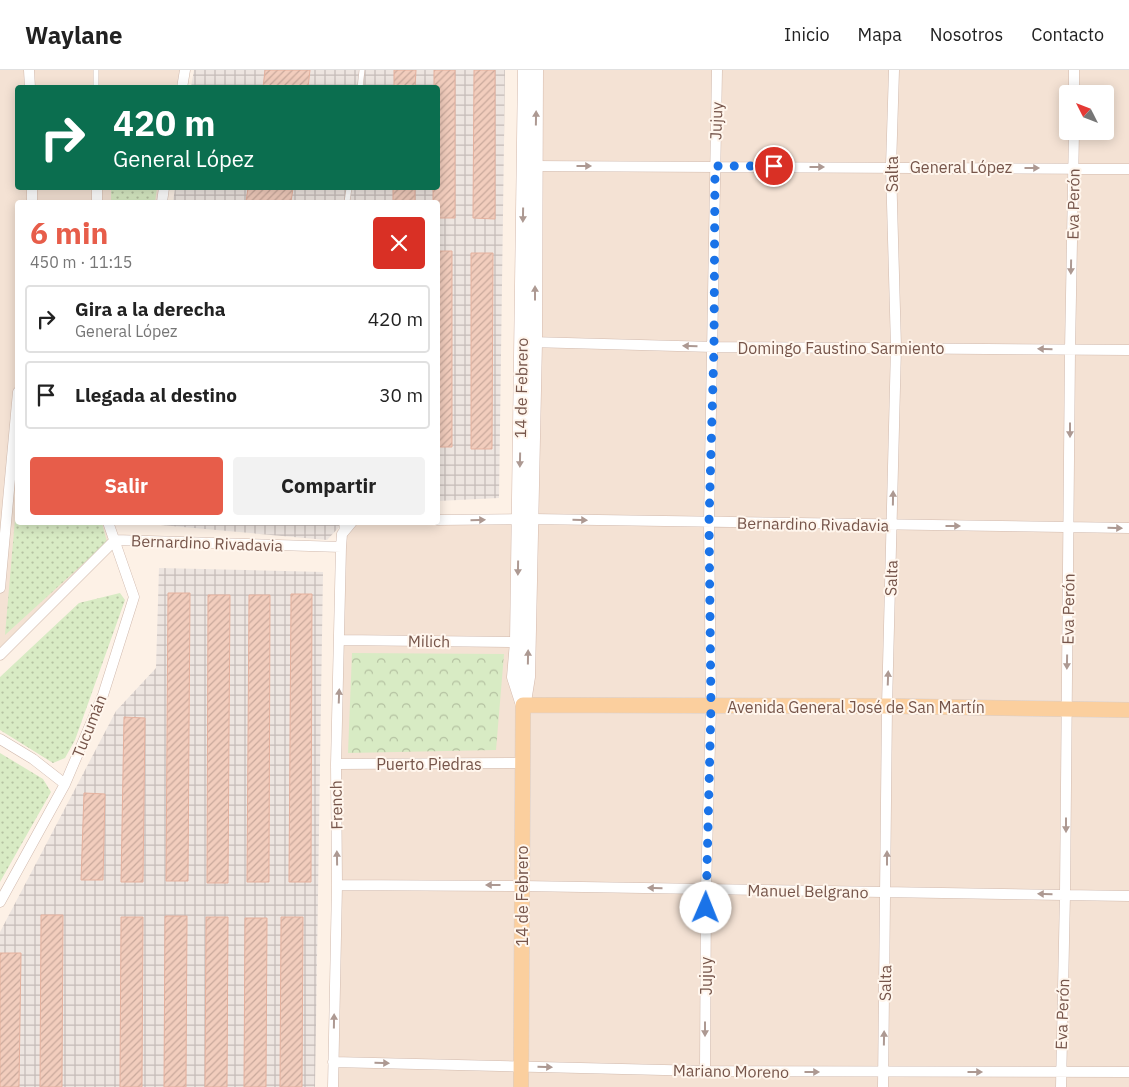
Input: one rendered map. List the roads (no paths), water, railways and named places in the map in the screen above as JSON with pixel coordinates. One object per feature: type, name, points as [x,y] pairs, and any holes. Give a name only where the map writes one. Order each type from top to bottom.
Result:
[{"type":"main road","name":"14 de Febrero","points":[[521,1087],[522,763],[523,705],[528,677],[525,519],[529,342],[529,166],[525,70]]},
{"type":"main road","name":"14 de Febrero","points":[[529,166],[536,70]]},
{"type":"main road","name":"14 de Febrero","points":[[523,705],[514,677],[525,519]]},
{"type":"main road","name":"Avenida General José de San Martín","points":[[523,705],[887,706],[1129,710]]},
{"type":"street","points":[[30,70],[30,85]]},
{"type":"street","points":[[182,85],[184,70]]},
{"type":"street","name":"Jujuy","points":[[705,1071],[706,890],[711,706],[709,522],[714,347],[717,70]]},
{"type":"street","name":"Salta","points":[[883,1087],[887,892],[887,706],[896,348],[892,167],[894,70]]},
{"type":"street","points":[[1074,70],[1074,85]]},
{"type":"street","name":"Eva Perón","points":[[1060,1087],[1066,894],[1066,709],[1070,527],[1070,350],[1074,140]]},
{"type":"street","name":"General López","points":[[529,166],[1129,168]]},
{"type":"street","name":"Domingo Faustino Sarmiento","points":[[529,342],[714,347],[1129,350]]},
{"type":"street","points":[[0,588],[15,425]]},
{"type":"street","name":"Bernardino Rivadavia","points":[[440,520],[525,519],[892,526],[1129,528]]},
{"type":"street","name":"Tucumán","points":[[0,902],[66,784],[103,695],[134,597],[109,525]]},
{"type":"street","points":[[342,534],[350,525]]},
{"type":"street","name":"French","points":[[333,1087],[337,885],[336,764],[341,640],[342,534]]},
{"type":"street","name":"Bernardino Rivadavia","points":[[0,655],[115,540],[341,547]]},
{"type":"street","name":"Milich","points":[[341,640],[517,642]]},
{"type":"street","points":[[0,739],[33,759],[66,784]]},
{"type":"street","name":"Puerto Piedras","points":[[336,764],[522,763]]},
{"type":"street","name":"Manuel Belgrano","points":[[337,885],[522,886],[1129,896]]},
{"type":"street","name":"Mariano Moreno","points":[[333,1062],[705,1071],[1129,1072]]},
{"type":"lane","points":[[96,70],[96,85]]},
{"type":"lane","points":[[360,85],[362,70]]},
{"type":"lane","name":"French","points":[[342,525],[342,534]]}]
